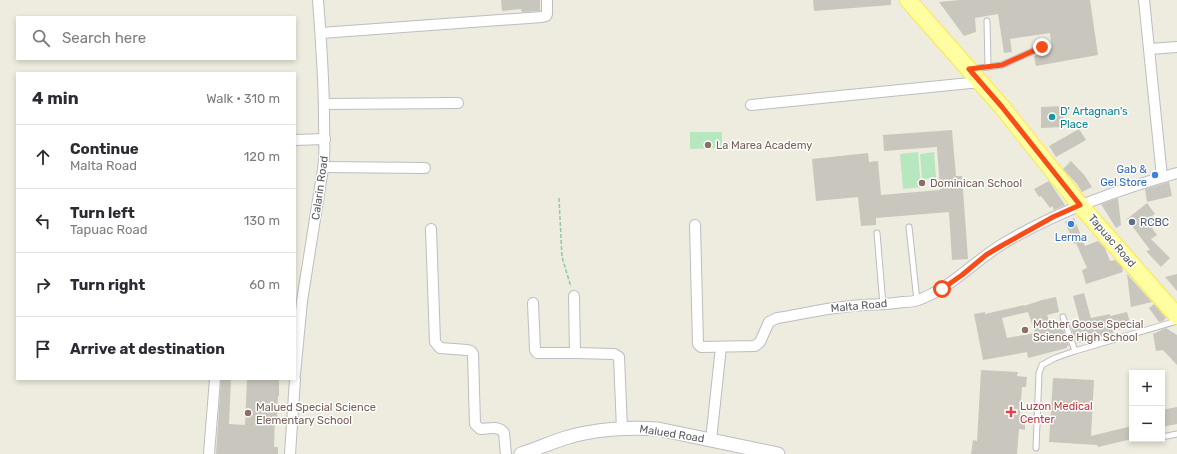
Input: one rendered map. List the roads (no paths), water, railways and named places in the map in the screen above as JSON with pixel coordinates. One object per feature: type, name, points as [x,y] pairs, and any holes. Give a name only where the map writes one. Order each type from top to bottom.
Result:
[{"type":"main road","name":"Tapuac Road","points":[[908,0],[1002,107],[1080,205],[1177,316]]},
{"type":"street","name":"Calarin Road","points":[[296,363],[302,300],[324,167],[324,104],[318,0]]},
{"type":"street","points":[[321,33],[542,17],[546,16],[547,14],[547,0]]},
{"type":"street","points":[[1144,0],[1162,177]]},
{"type":"street","points":[[1150,49],[1177,47]]},
{"type":"street","points":[[751,105],[980,82]]},
{"type":"street","points":[[324,104],[458,103]]},
{"type":"street","points":[[296,140],[325,139]]},
{"type":"street","points":[[324,167],[425,168]]},
{"type":"street","name":"Malta Road","points":[[721,347],[759,345],[769,322],[777,318],[830,308],[883,305],[917,301],[942,289],[986,255],[1053,217],[1080,205],[1177,173]]},
{"type":"street","points":[[695,225],[698,344],[701,347],[721,347],[711,440]]},
{"type":"street","points":[[431,228],[435,342],[440,348],[467,350],[471,351],[473,354],[475,424],[477,428],[480,429],[499,428],[503,430],[506,454]]},
{"type":"street","points":[[574,296],[575,353]]},
{"type":"street","points":[[533,303],[537,353],[614,354],[620,359],[622,429]]},
{"type":"street","points":[[209,454],[215,380]]},
{"type":"street","points":[[290,454],[295,380]]},
{"type":"street","name":"Malued Road","points":[[521,454],[566,438],[594,432],[638,428],[658,429],[778,454]]},
{"type":"lane","points":[[987,21],[988,67]]},
{"type":"lane","points":[[969,69],[1002,65],[1042,47]]},
{"type":"lane","points":[[909,227],[917,301]]},
{"type":"lane","points":[[877,233],[883,305]]},
{"type":"lane","points":[[1063,317],[1076,351]]},
{"type":"lane","points":[[1036,448],[1039,373],[1042,365],[1055,358],[1076,351],[1177,321]]},
{"type":"lane","points":[[1165,436],[1177,434]]},
{"type":"place","name":"D' Artagnan's Place","points":[[1052,117]]},
{"type":"place","name":"La Marea Academy","points":[[708,145]]},
{"type":"place","name":"Gab & Gel Store","points":[[1155,175]]},
{"type":"place","name":"Dominican School","points":[[922,183]]},
{"type":"place","name":"RCBC","points":[[1132,222]]},
{"type":"place","name":"Lerma","points":[[1071,224]]},
{"type":"place","name":"Mother Goose Special Science High School","points":[[1025,330]]},
{"type":"place","name":"Luzon Medical Center","points":[[1011,412]]},
{"type":"place","name":"Malued Special Science Elementary School","points":[[248,413]]}]
